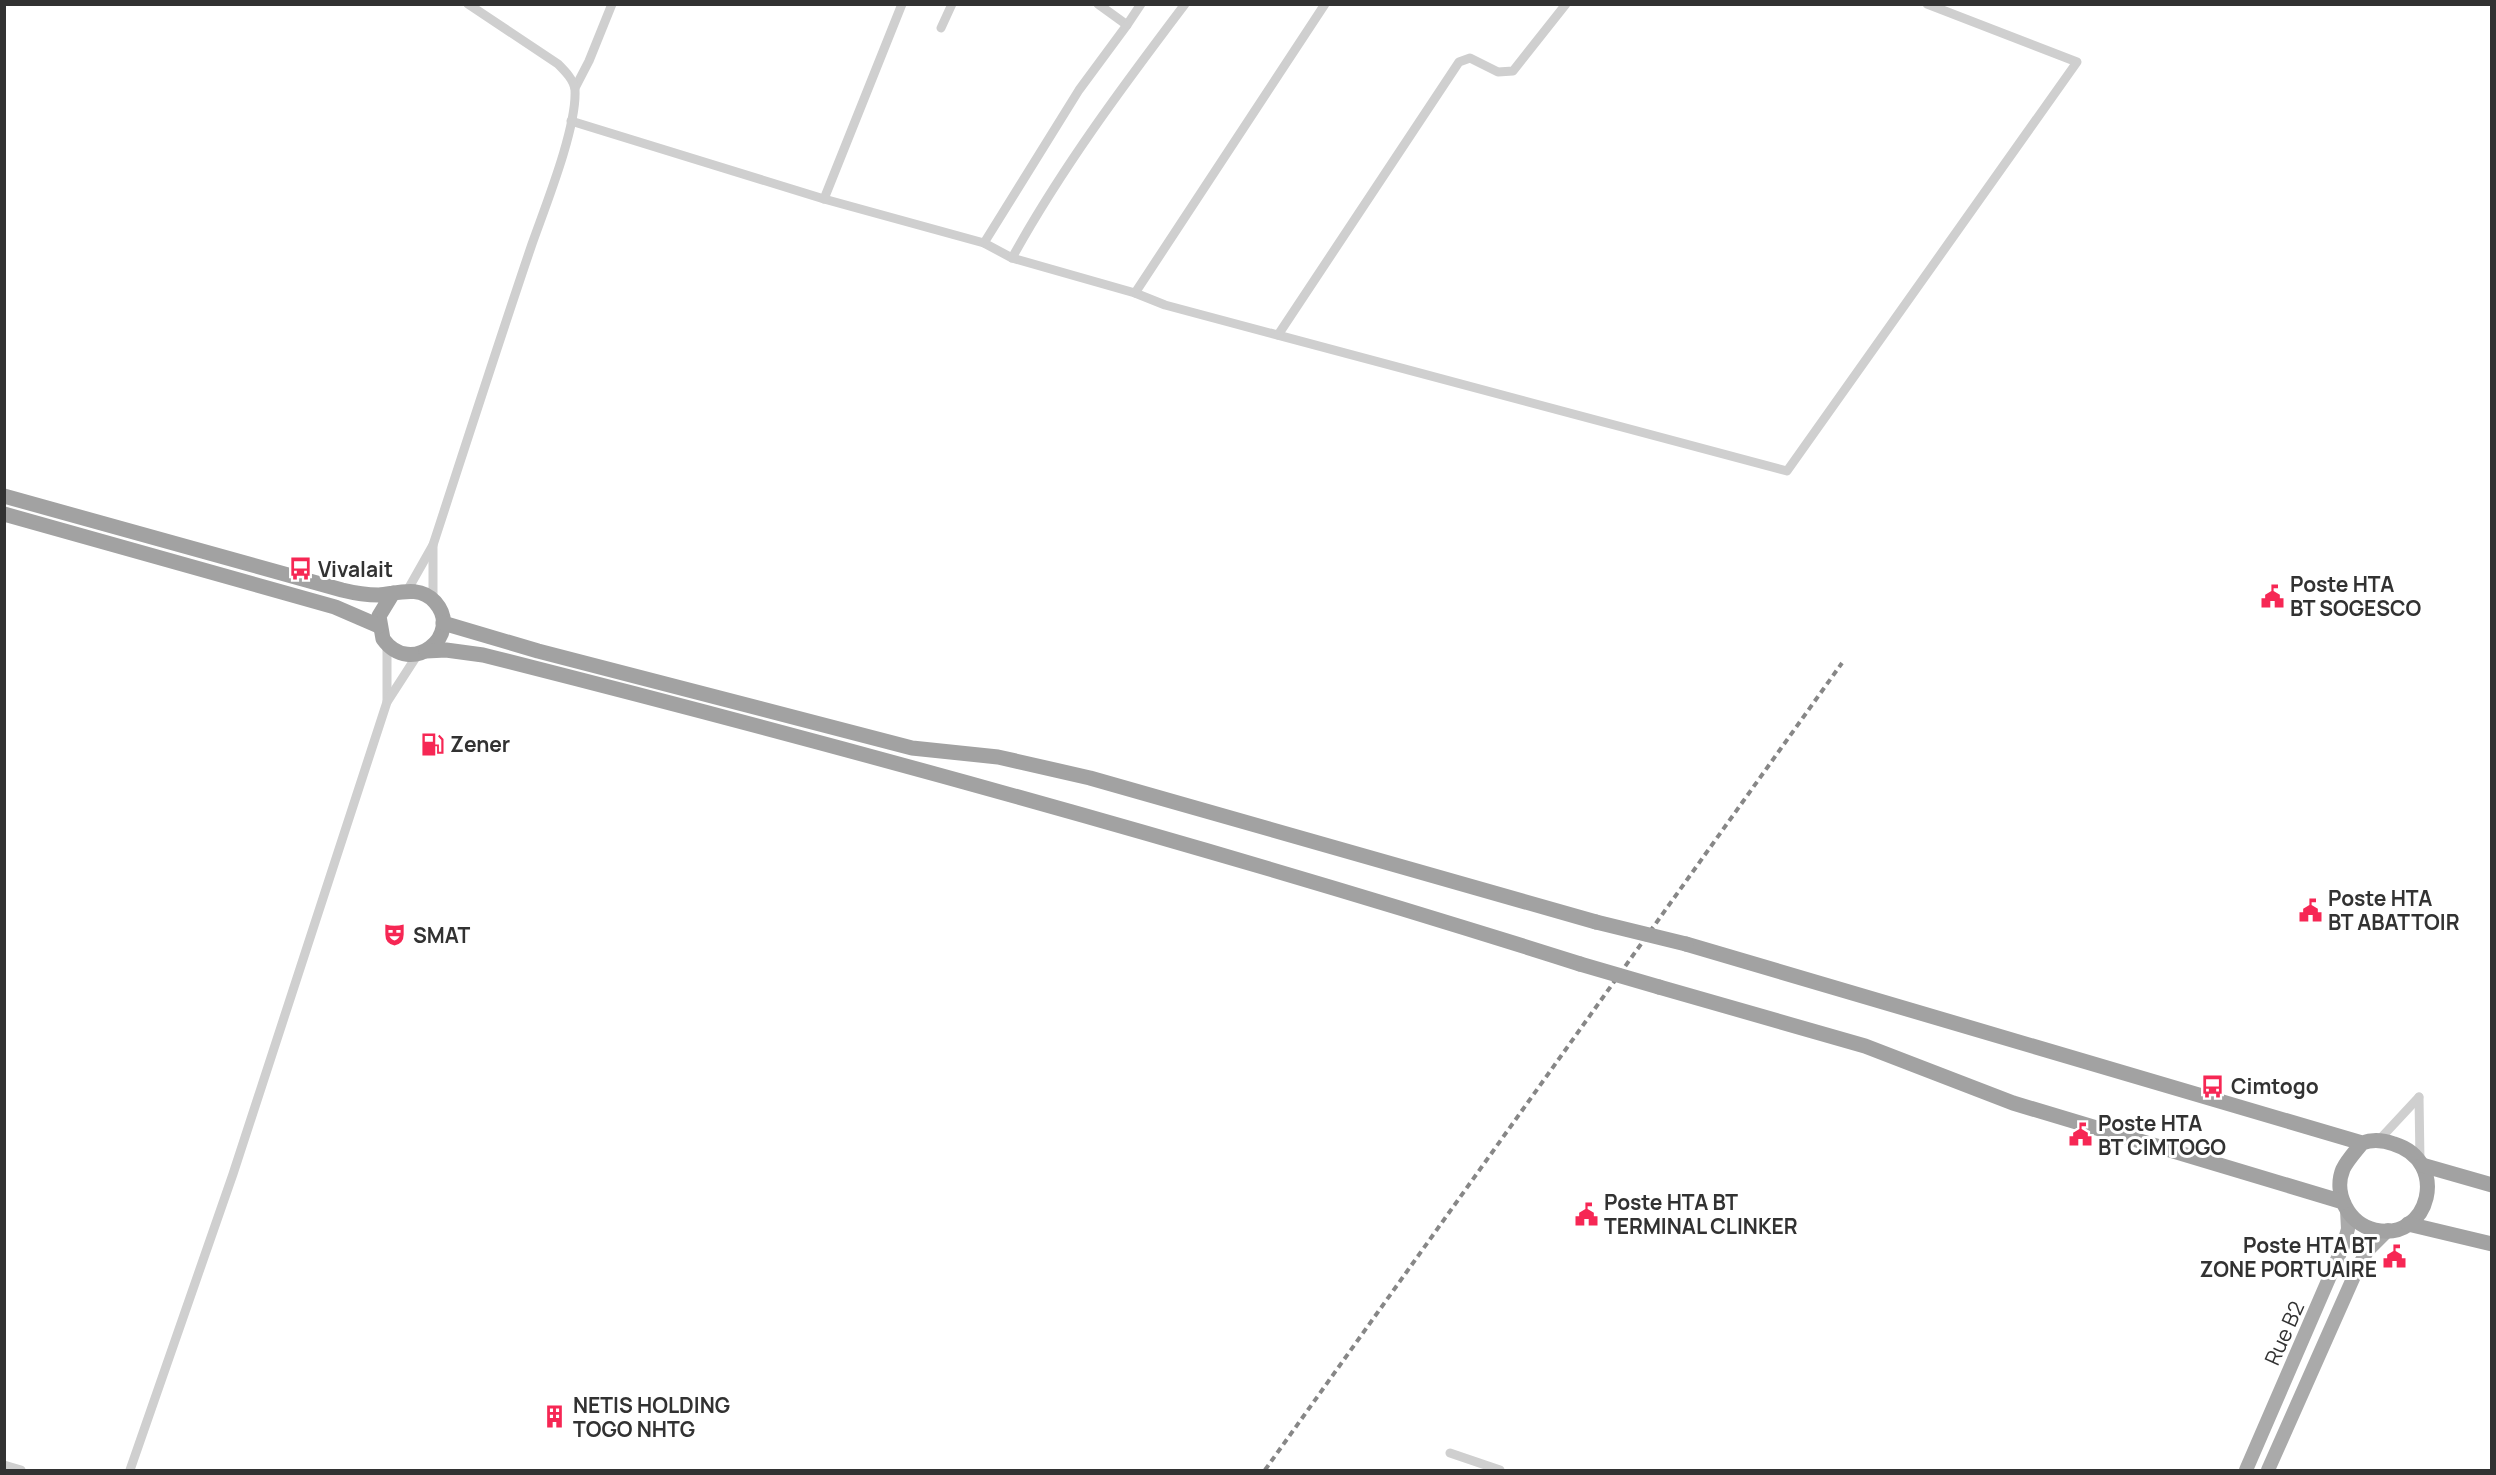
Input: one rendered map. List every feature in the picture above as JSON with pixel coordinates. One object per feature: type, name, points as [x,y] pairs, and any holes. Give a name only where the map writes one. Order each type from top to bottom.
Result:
[{"type":"highway","points":[[4,496],[363,595],[421,592],[439,606],[443,623],[439,639],[422,653]]},
{"type":"highway","points":[[4,513],[335,607],[379,626]]},
{"type":"highway","points":[[400,592],[382,608],[379,626],[387,645],[402,654],[446,650],[483,655],[984,787],[1456,925],[1580,964],[1866,1046],[2013,1103],[2345,1206]]},
{"type":"highway","points":[[443,623],[549,654],[912,748],[998,757],[1090,778],[1596,922],[1686,944],[2362,1143],[2379,1140],[2399,1145],[2421,1163],[2492,1185]]},
{"type":"highway","points":[[2362,1143],[2344,1168],[2340,1180],[2345,1206],[2362,1225],[2388,1230],[2408,1224],[2421,1211],[2428,1186],[2421,1163]]},
{"type":"highway","points":[[2408,1224],[2492,1244]]},
{"type":"main road","name":"Rue B2","points":[[2246,1470],[2343,1246],[2348,1229],[2345,1206]]},
{"type":"main road","name":"Rue B2","points":[[2268,1470],[2359,1265],[2368,1250],[2388,1230]]},
{"type":"street","points":[[468,4],[558,64],[568,75],[575,88]]},
{"type":"street","points":[[433,600],[434,545],[571,121],[575,88],[589,62],[612,4]]},
{"type":"street","points":[[824,200],[902,4]]},
{"type":"street","points":[[941,28],[952,4]]},
{"type":"street","points":[[1098,4],[1127,25]]},
{"type":"street","points":[[984,243],[1079,90],[1141,4]]},
{"type":"street","points":[[1012,258],[1036,216],[1083,145],[1185,4]]},
{"type":"street","points":[[1134,293],[1325,4]]},
{"type":"street","points":[[1278,335],[1459,62],[1470,58],[1498,72],[1513,71],[1566,4]]},
{"type":"street","points":[[571,121],[824,200],[984,243],[1012,258],[1134,293],[1166,305],[1787,471],[2077,62],[1927,4]]},
{"type":"street","points":[[400,592],[434,545]]},
{"type":"street","points":[[387,645],[387,702]]},
{"type":"street","points":[[130,1470],[233,1174],[387,702],[422,653]]},
{"type":"street","points":[[2379,1140],[2419,1097],[2421,1163]]},
{"type":"street","points":[[1450,1453],[1500,1470]]},
{"type":"street","points":[[4,1465],[21,1470]]},
{"type":"railway","points":[[1265,1470],[1842,663]]},
{"type":"place","name":"Vivalait","points":[[300,569]]},
{"type":"place","name":"Poste HTA BT SOGESCO","points":[[2272,596]]},
{"type":"place","name":"Zener","points":[[432,744]]},
{"type":"place","name":"Poste HTA BT ABATTOIR","points":[[2310,910]]},
{"type":"place","name":"SMAT","points":[[395,935]]},
{"type":"place","name":"Cimtogo","points":[[2213,1086]]},
{"type":"place","name":"Poste HTA BT CIMTOGO","points":[[2080,1135]]},
{"type":"place","name":"Poste HTA BT TERMINAL CLINKER","points":[[1586,1214]]},
{"type":"place","name":"Poste HTA BT ZONE PORTUAIRE","points":[[2395,1257]]},
{"type":"place","name":"NETIS HOLDING TOGO NHTG","points":[[555,1417]]}]
